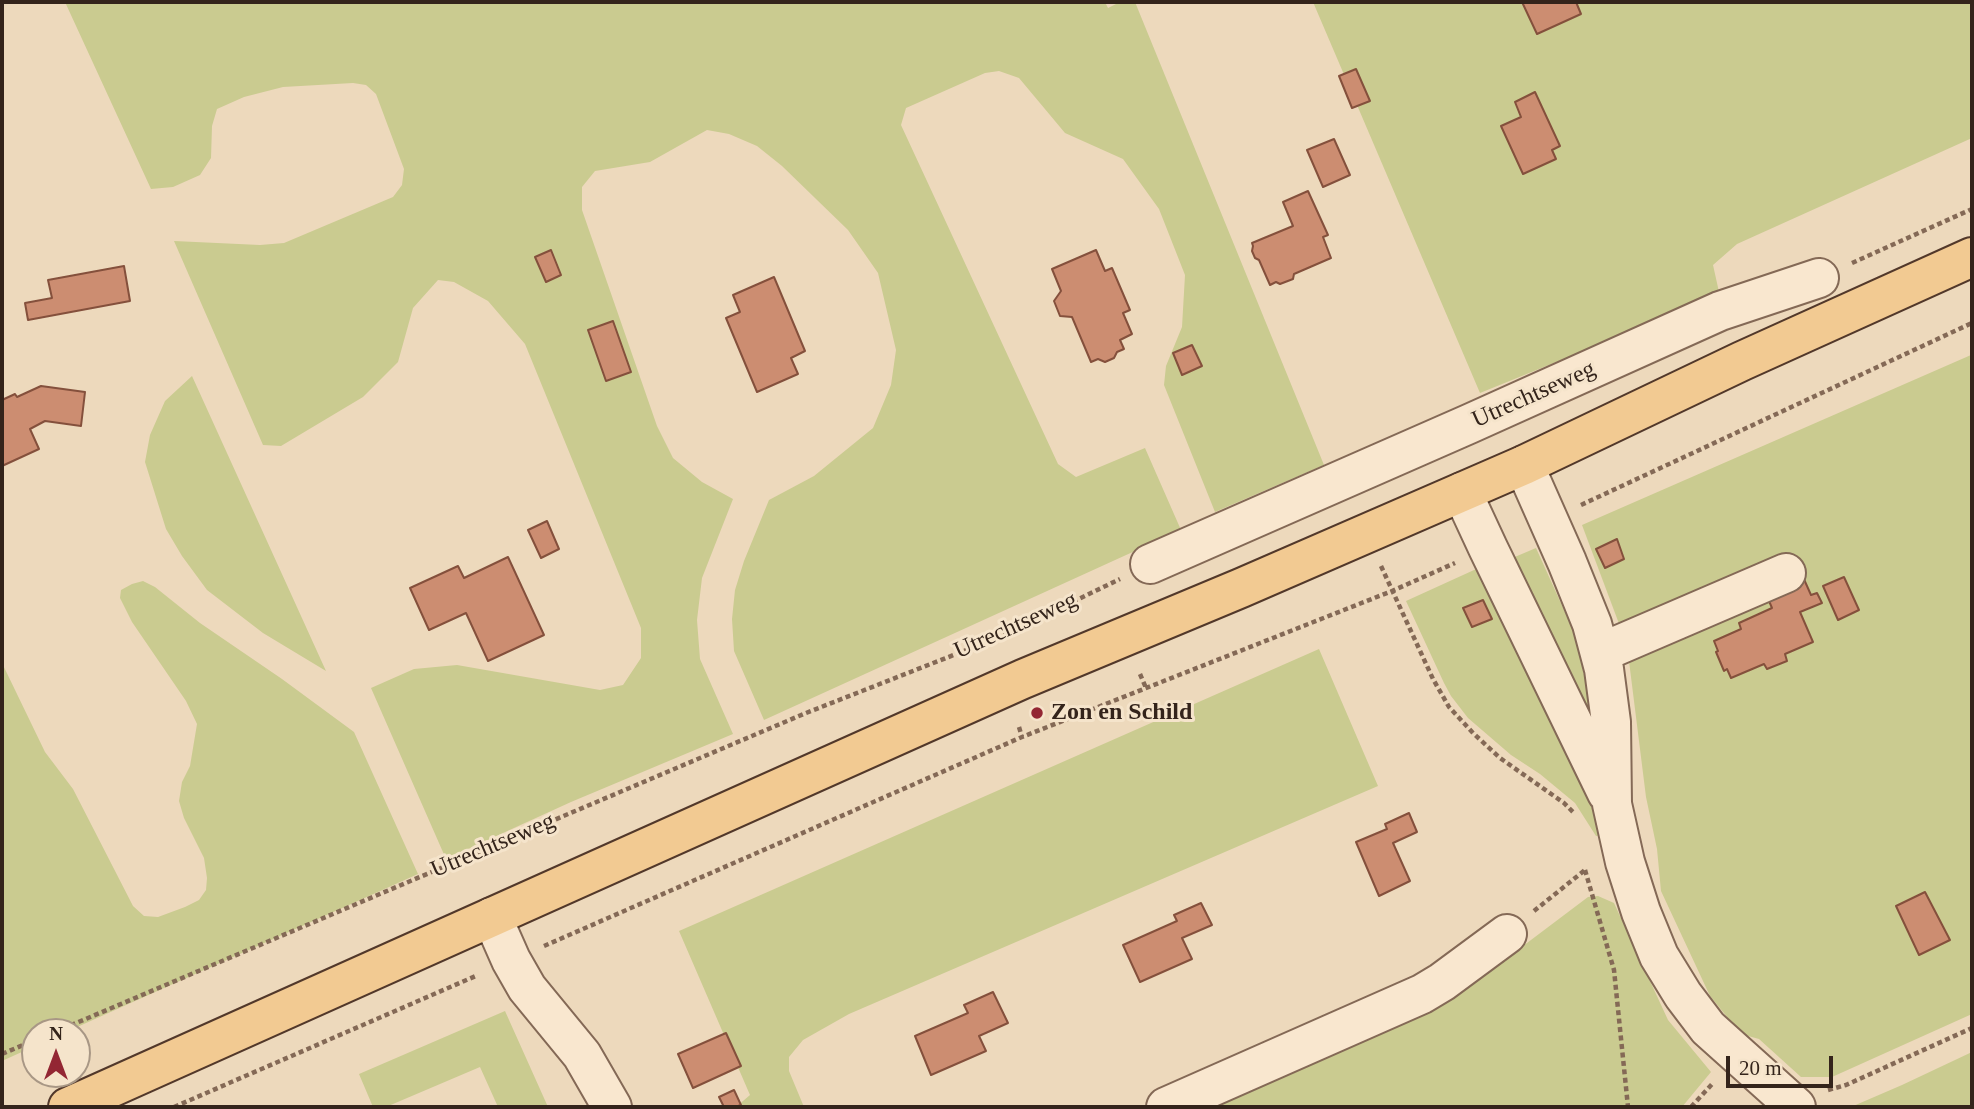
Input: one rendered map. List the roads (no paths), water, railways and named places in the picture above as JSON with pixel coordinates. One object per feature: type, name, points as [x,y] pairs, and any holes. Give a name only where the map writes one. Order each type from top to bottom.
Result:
[{"type":"main road","points":[[68,1107],[1023,679],[1524,465],[1742,360],[1972,257]]},
{"type":"street","name":"Utrechtseweg","points":[[1150,564],[1720,311],[1819,278]]},
{"type":"street","points":[[1524,465],[1572,574],[1592,624],[1600,653],[1611,722],[1614,858],[1660,956],[1683,995],[1708,1027],[1739,1056],[1811,1099]]},
{"type":"street","points":[[1462,492],[1612,804]]},
{"type":"street","points":[[1600,653],[1786,573]]},
{"type":"street","points":[[492,917],[527,988],[582,1055],[612,1107]]},
{"type":"street","points":[[1166,1107],[1422,994],[1507,934]]},
{"type":"place","name":"Zon en Schild","points":[[1037,713]]}]
